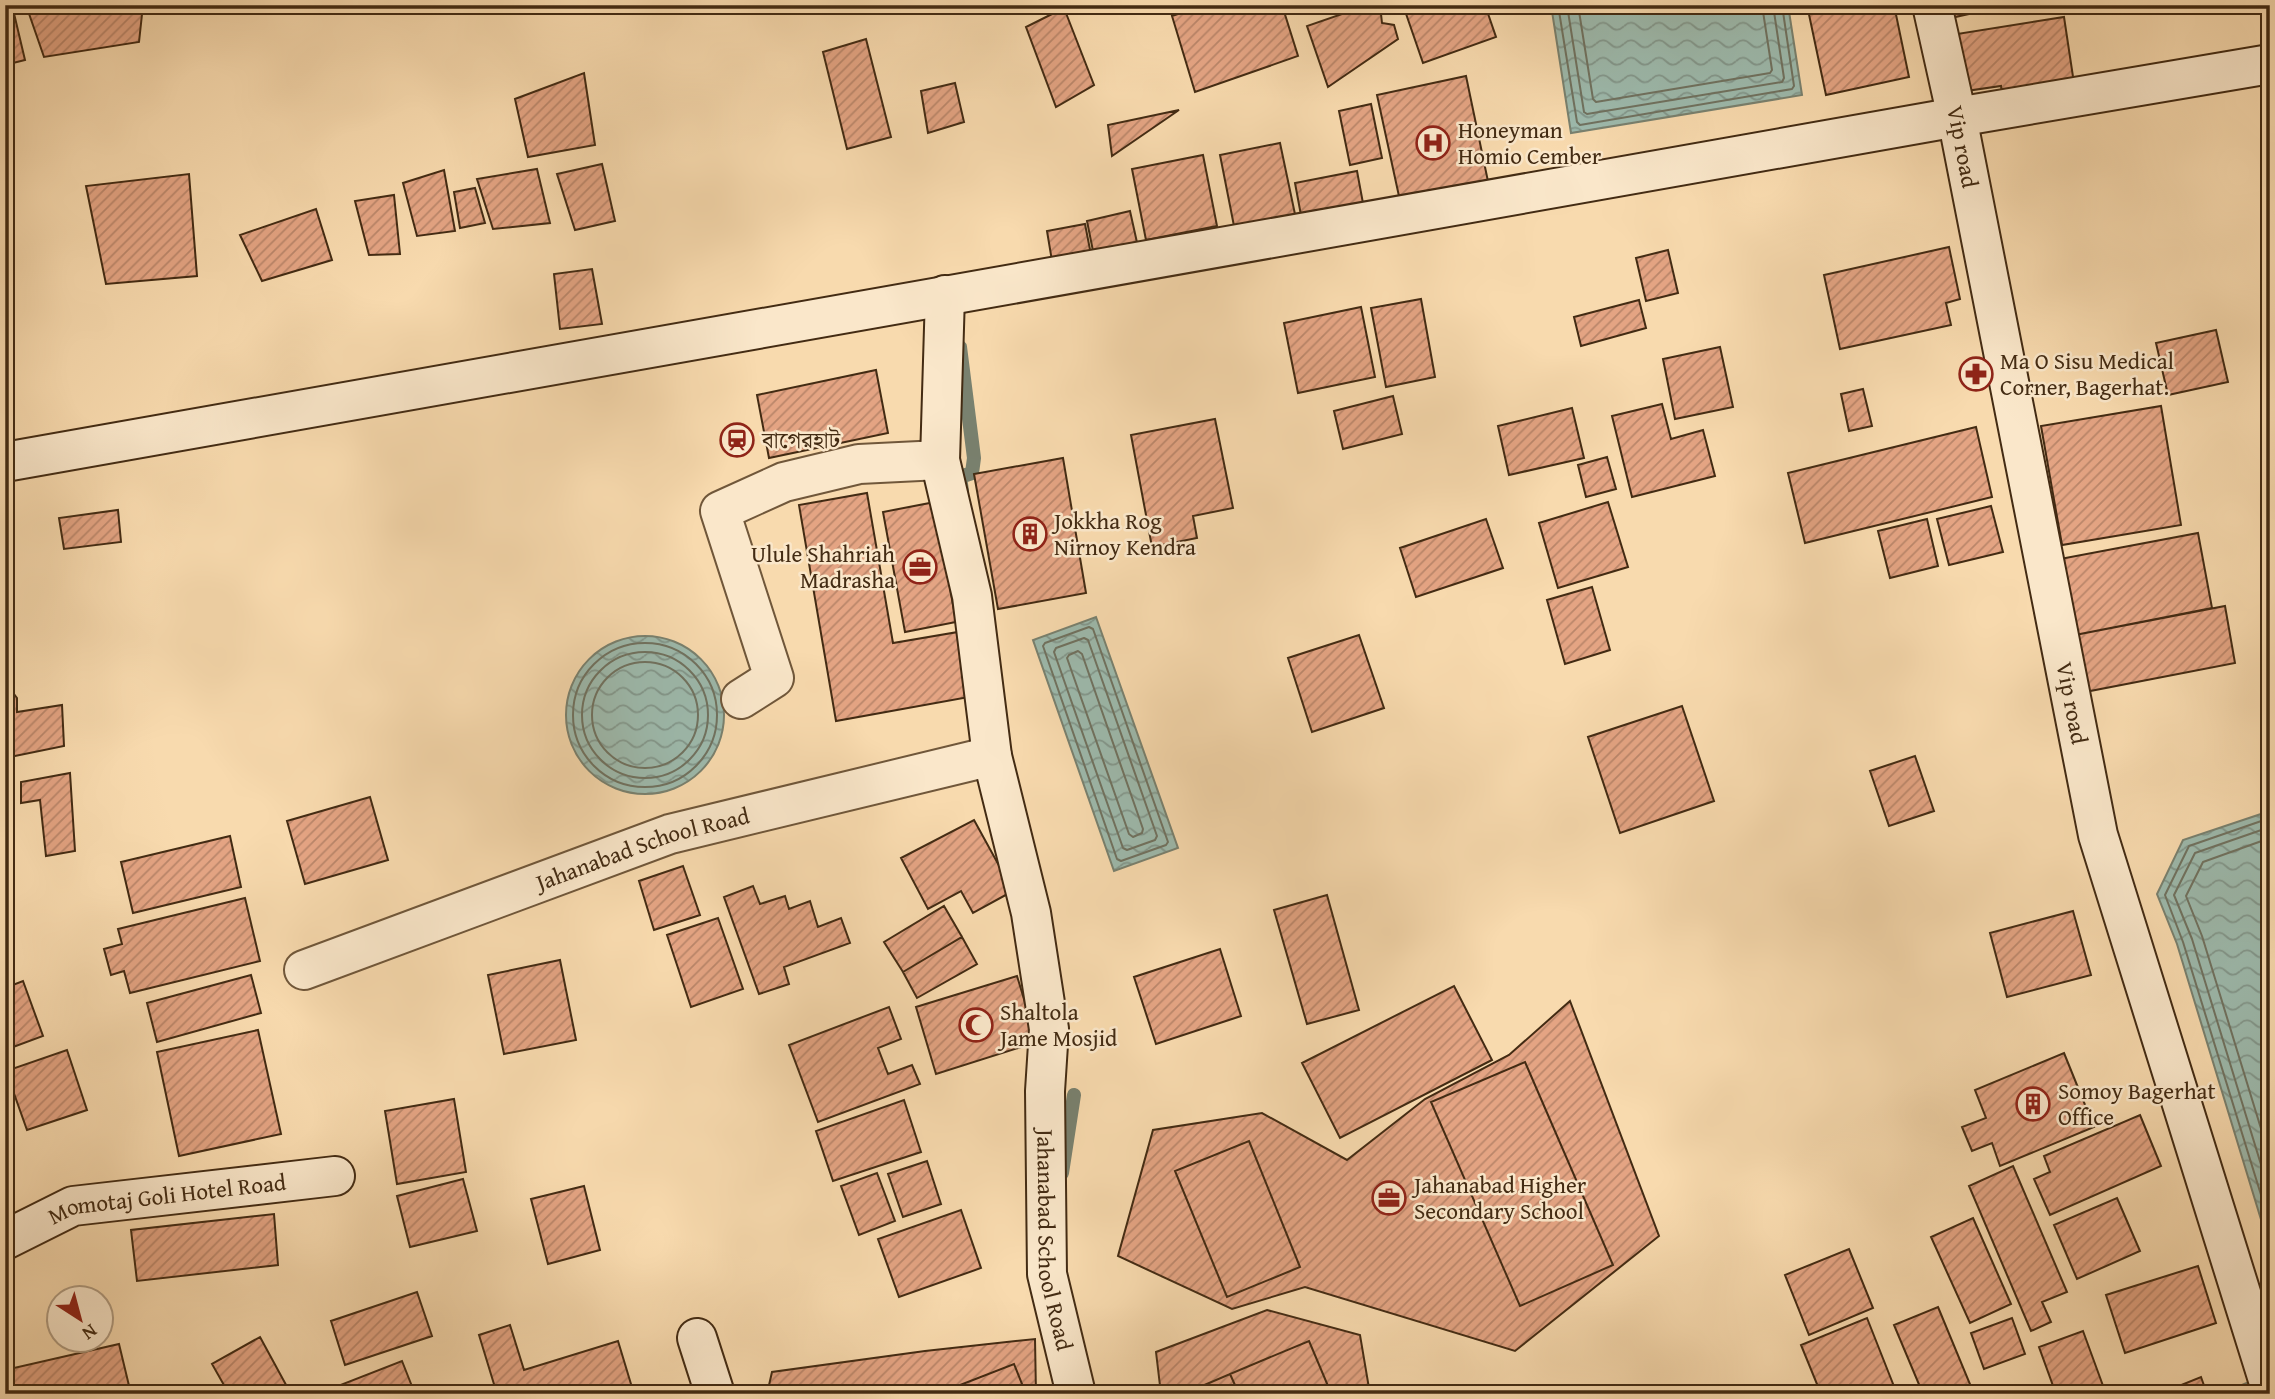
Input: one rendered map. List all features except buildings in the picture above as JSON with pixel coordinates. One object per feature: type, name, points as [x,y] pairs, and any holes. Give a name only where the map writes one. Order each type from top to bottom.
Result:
[{"type":"street","name":"Vip road","points":[[1932,5],[1958,117],[2098,835],[2270,1386]]},
{"type":"street","points":[[5,462],[2270,64]]},
{"type":"street","name":"Jahanabad School Road","points":[[945,295],[940,460],[972,596],[992,756],[1031,913],[1049,1029],[1045,1091],[1047,1274],[1076,1394]]},
{"type":"street","points":[[741,699],[774,678],[720,511],[784,482],[859,464],[940,460]]},
{"type":"street","name":"Jahanabad School Road","points":[[304,970],[670,834],[992,756]]},
{"type":"street","name":"Momotaj Goli Hotel Road","points":[[5,1240],[73,1206],[335,1176]]},
{"type":"street","points":[[697,1338],[715,1394]]},
{"type":"water","points":[[1551,5],[1788,5],[1802,95],[1571,133]]},
{"type":"water","points":[[1096,617],[1178,848],[1114,871],[1033,640]]},
{"type":"water","points":[[645,636],[675,642],[701,659],[718,685],[724,715],[718,745],[701,771],[675,788],[645,794],[615,788],[589,771],[572,745],[566,715],[572,685],[589,659],[615,642]]},
{"type":"water","points":[[2270,811],[2270,1249],[2177,944],[2157,894],[2183,840]]},
{"type":"waterway","points":[[960,347],[974,458],[972,473],[960,477],[962,491]]},
{"type":"waterway","points":[[1062,1173],[1074,1095]]},
{"type":"waterway","points":[[2236,1394],[2262,1383],[2261,1377]]},
{"type":"place","name":"Honeyman Homio Cember","points":[[1433,143]]},
{"type":"place","name":"Ma O Sisu Medical Corner, Bagerhat.","points":[[1976,374]]},
{"type":"place","name":"বাগেরহাট","points":[[737,440]]},
{"type":"place","name":"Jokkha Rog Nirnoy Kendra","points":[[1030,534]]},
{"type":"place","name":"Ulule Shahriah Madrasha","points":[[920,567]]},
{"type":"place","name":"Shaltola Jame Mosjid","points":[[976,1025]]},
{"type":"place","name":"Somoy Bagerhat Office","points":[[2033,1104]]},
{"type":"place","name":"Jahanabad Higher Secondary School","points":[[1389,1198]]}]
